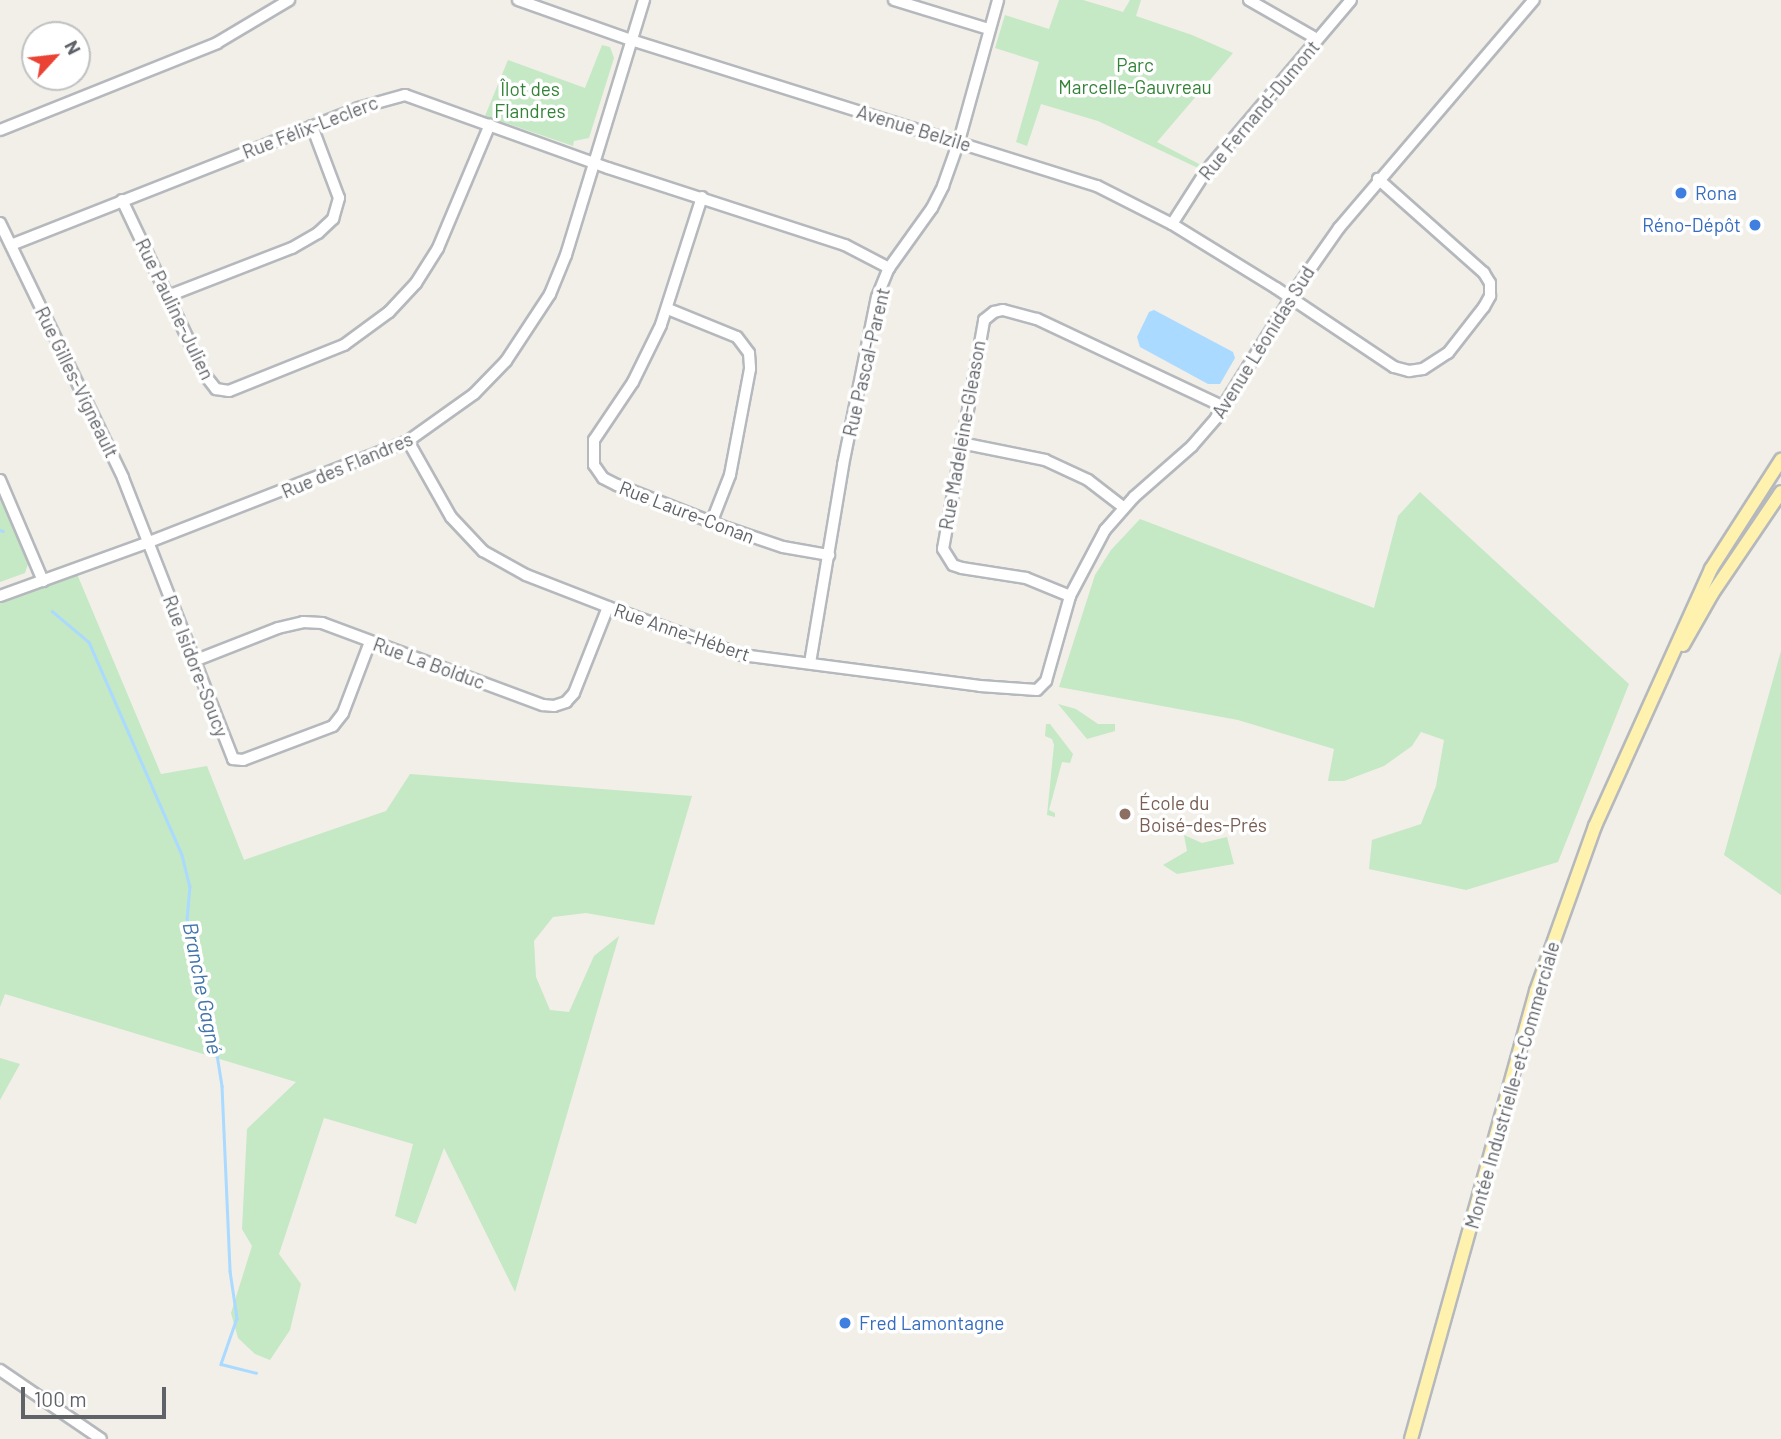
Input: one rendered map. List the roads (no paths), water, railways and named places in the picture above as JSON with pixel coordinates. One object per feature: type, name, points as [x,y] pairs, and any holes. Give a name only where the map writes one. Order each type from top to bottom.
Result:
[{"type":"main road","name":"Montée Industrielle-et-Commerciale","points":[[1411,1439],[1536,991],[1595,827],[1671,663],[1682,628],[1711,569],[1781,460]]},
{"type":"main road","name":"Montée Industrielle-et-Commerciale","points":[[1671,663],[1781,492]]},
{"type":"street","points":[[0,131],[217,43],[289,0]]},
{"type":"street","name":"Avenue Belzile","points":[[518,0],[631,40],[1097,186],[1172,224],[1394,366],[1409,371],[1423,369],[1438,363],[1484,307],[1490,296],[1490,283],[1484,272],[1378,180]]},
{"type":"street","name":"Rue des Flandres","points":[[0,596],[149,542],[408,441],[474,394],[506,361],[534,322],[566,255],[644,0]]},
{"type":"street","points":[[894,0],[989,29]]},
{"type":"street","name":"Rue Pascal-Parent","points":[[810,663],[856,399],[877,297],[889,268],[932,208],[959,142],[998,0]]},
{"type":"street","points":[[1249,0],[1317,38]]},
{"type":"street","name":"Rue Fernand-Dumont","points":[[1172,224],[1206,171],[1351,0]]},
{"type":"street","name":"Avenue Léonidas Sud","points":[[1025,690],[1037,690],[1046,681],[1070,596],[1091,552],[1123,508],[1192,446],[1224,407],[1317,257],[1378,180],[1534,0]]},
{"type":"street","name":"Rue Félix-Leclerc","points":[[11,245],[369,104],[405,95],[594,162],[845,245],[889,268]]},
{"type":"street","name":"Rue Pauline-Julien","points":[[122,200],[205,376],[222,392],[312,360],[344,345],[389,312],[416,283],[451,225],[490,124]]},
{"type":"street","points":[[168,296],[292,248],[318,233],[332,219],[338,198],[312,126]]},
{"type":"street","name":"Rue Laure-Conan","points":[[702,197],[668,309],[643,364],[594,440],[592,458],[598,472],[610,482],[767,542],[829,555]]},
{"type":"street","name":"Rue Gilles-Vigneault","points":[[0,223],[123,478],[149,542]]},
{"type":"street","points":[[668,309],[737,338],[749,353],[750,369],[730,475],[712,521]]},
{"type":"street","name":"Rue Madeleine-Gleason","points":[[1070,596],[1026,578],[962,568],[947,558],[943,549],[981,328],[994,312],[1003,310],[1037,319],[1224,407]]},
{"type":"street","name":"Rue Anne-Hébert","points":[[408,441],[451,517],[483,551],[512,569],[742,655],[1025,690]]},
{"type":"street","points":[[961,443],[1045,460],[1088,480],[1123,508]]},
{"type":"street","points":[[0,480],[43,581]]},
{"type":"street","name":"Rue Isidore-Soucy","points":[[149,542],[228,753],[239,761],[333,726],[343,713],[370,642]]},
{"type":"street","name":"Rue La Bolduc","points":[[194,661],[278,628],[303,622],[337,627],[370,642],[554,706],[566,702],[574,693],[608,607]]},
{"type":"street","points":[[0,1370],[19,1386],[102,1439]]},
{"type":"water","points":[[1154,310],[1233,352],[1235,358],[1220,384],[1208,384],[1140,347],[1137,337],[1149,312]]},
{"type":"waterway","name":"Branche Gagné","points":[[52,611],[89,642],[182,855],[190,886],[187,918],[211,1017],[222,1086],[230,1271],[237,1318],[221,1364],[256,1373]]},
{"type":"place","name":"Rona","points":[[1681,193]]},
{"type":"place","name":"Réno-Dépôt","points":[[1755,225]]},
{"type":"place","name":"École du Boisé-des-Prés","points":[[1125,814]]},
{"type":"place","name":"Fred Lamontagne","points":[[845,1323]]},
{"type":"park label","name":"Parc Marcelle-Gauvreau","points":[[1135,76]]},
{"type":"park label","name":"Îlot des Flandres","points":[[530,100]]}]
